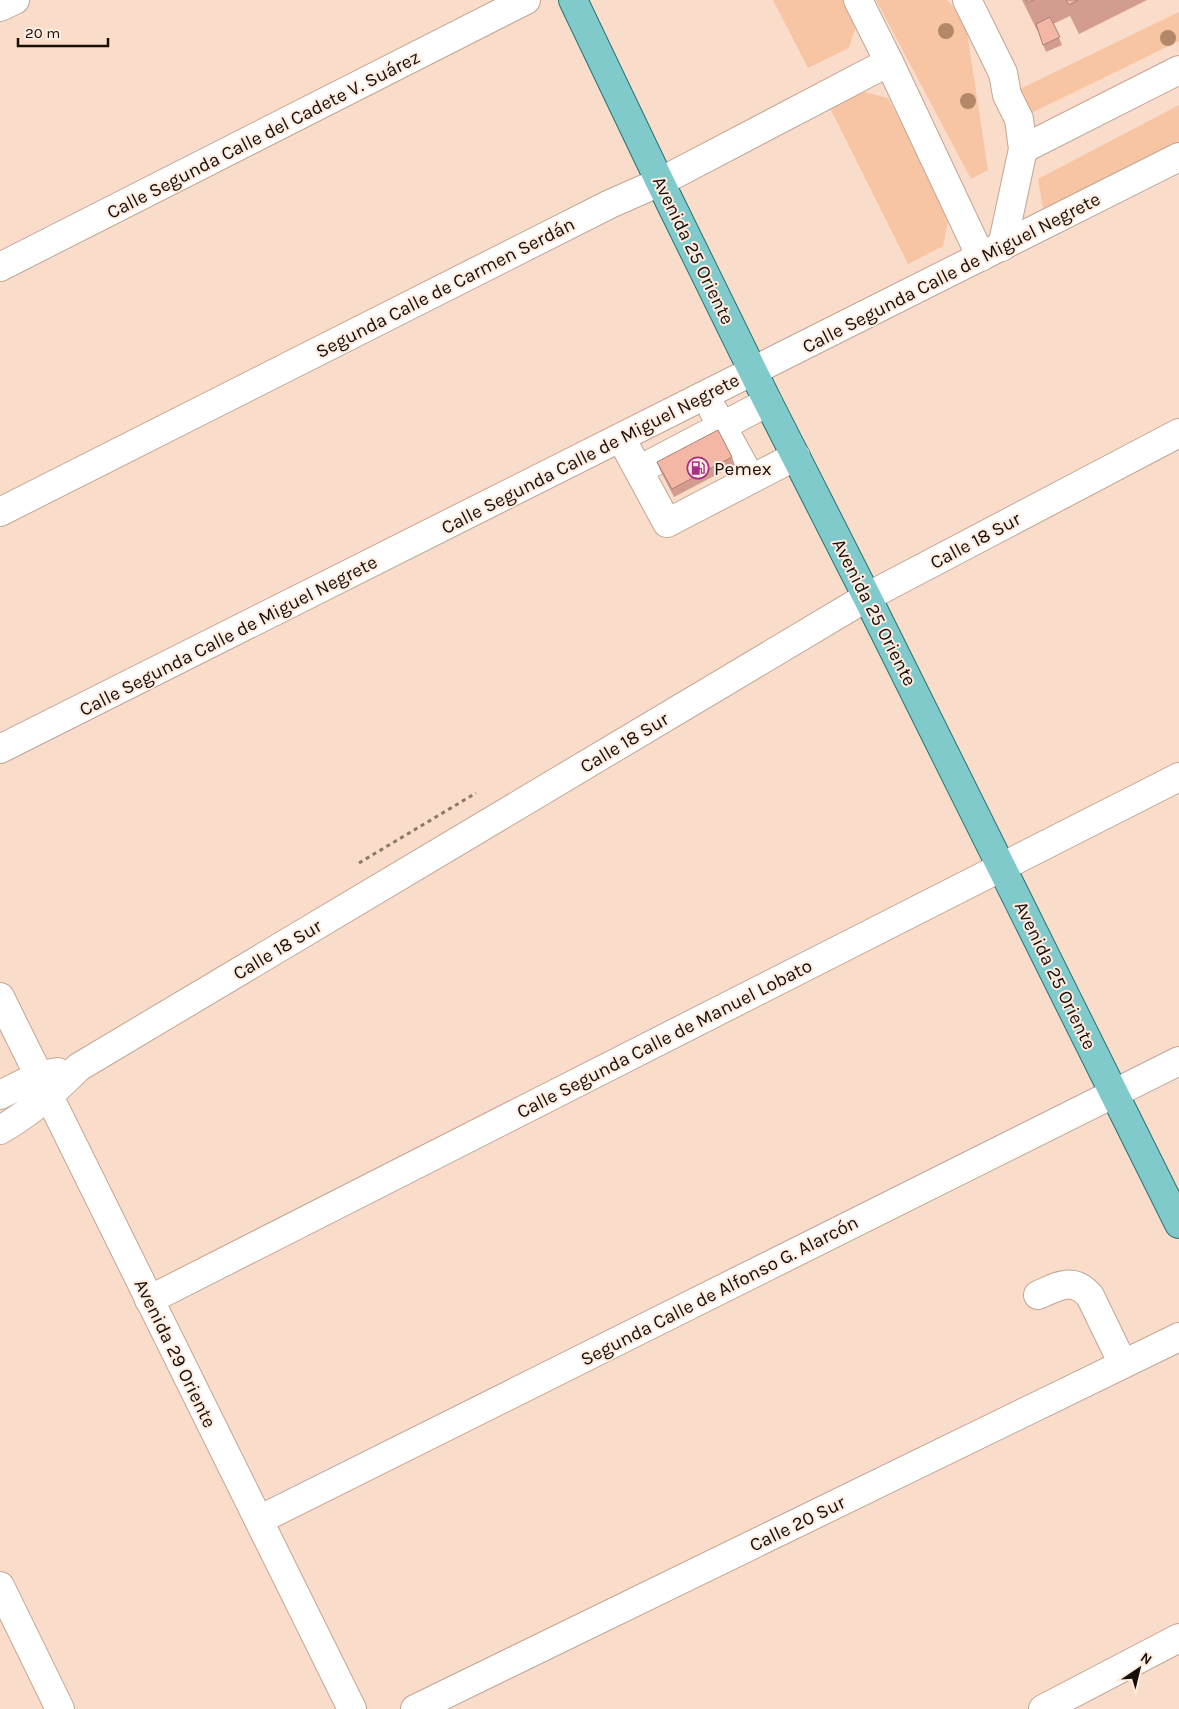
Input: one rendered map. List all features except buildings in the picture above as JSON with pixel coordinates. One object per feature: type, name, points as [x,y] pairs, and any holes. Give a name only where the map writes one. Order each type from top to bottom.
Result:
[{"type":"main road","name":"Avenida 25 Oriente","points":[[573,0],[768,402],[1179,1224]]},
{"type":"street","points":[[0,7],[15,0]]},
{"type":"street","name":"Calle Segunda Calle del Cadete V. Suárez","points":[[0,267],[526,0]]},
{"type":"street","points":[[858,0],[991,252]]},
{"type":"street","points":[[967,0],[1003,73],[1007,95],[1019,119],[1023,149],[991,252]]},
{"type":"street","name":"Segunda Calle de Carmen Serdán","points":[[0,512],[601,208],[660,182],[890,62]]},
{"type":"street","points":[[1023,149],[1179,70]]},
{"type":"street","name":"Calle Segunda Calle de Miguel Negrete","points":[[0,749],[1179,157]]},
{"type":"street","points":[[706,395],[750,479]]},
{"type":"street","points":[[639,470],[768,402]]},
{"type":"street","name":"Calle 18 Sur","points":[[0,1095],[45,1086],[79,1067],[867,597],[1179,433]]},
{"type":"street","points":[[622,438],[667,523],[796,456]]},
{"type":"street","name":"Calle Segunda Calle de Manuel Lobato","points":[[149,1300],[1179,777]]},
{"type":"street","name":"Avenida 29 Oriente","points":[[0,997],[352,1709]]},
{"type":"street","name":"Segunda Calle de Alfonso G. Alarcón","points":[[259,1520],[1179,1061]]},
{"type":"street","name":"Calle 18 Sur","points":[[0,1130],[12,1123],[45,1086]]},
{"type":"street","points":[[1038,1295],[1060,1286],[1072,1284],[1082,1288],[1090,1296],[1123,1364]]},
{"type":"street","name":"Calle 20 Sur","points":[[415,1709],[1179,1337]]},
{"type":"street","points":[[0,1586],[60,1709]]},
{"type":"street","points":[[1043,1709],[1179,1638]]},
{"type":"shaded area","points":[[773,0],[845,0],[857,23],[849,48],[808,68]]},
{"type":"shaded area","points":[[876,0],[947,0],[965,19],[988,170],[971,179]]},
{"type":"shaded area","points":[[1179,12],[1179,41],[1019,119],[1007,95]]},
{"type":"shaded area","points":[[864,92],[888,98],[950,212],[943,246],[908,264],[830,108]]},
{"type":"shaded area","points":[[1179,105],[1179,145],[1044,214],[1038,179]]},
{"type":"place","name":"Pemex","points":[[698,468]]}]
